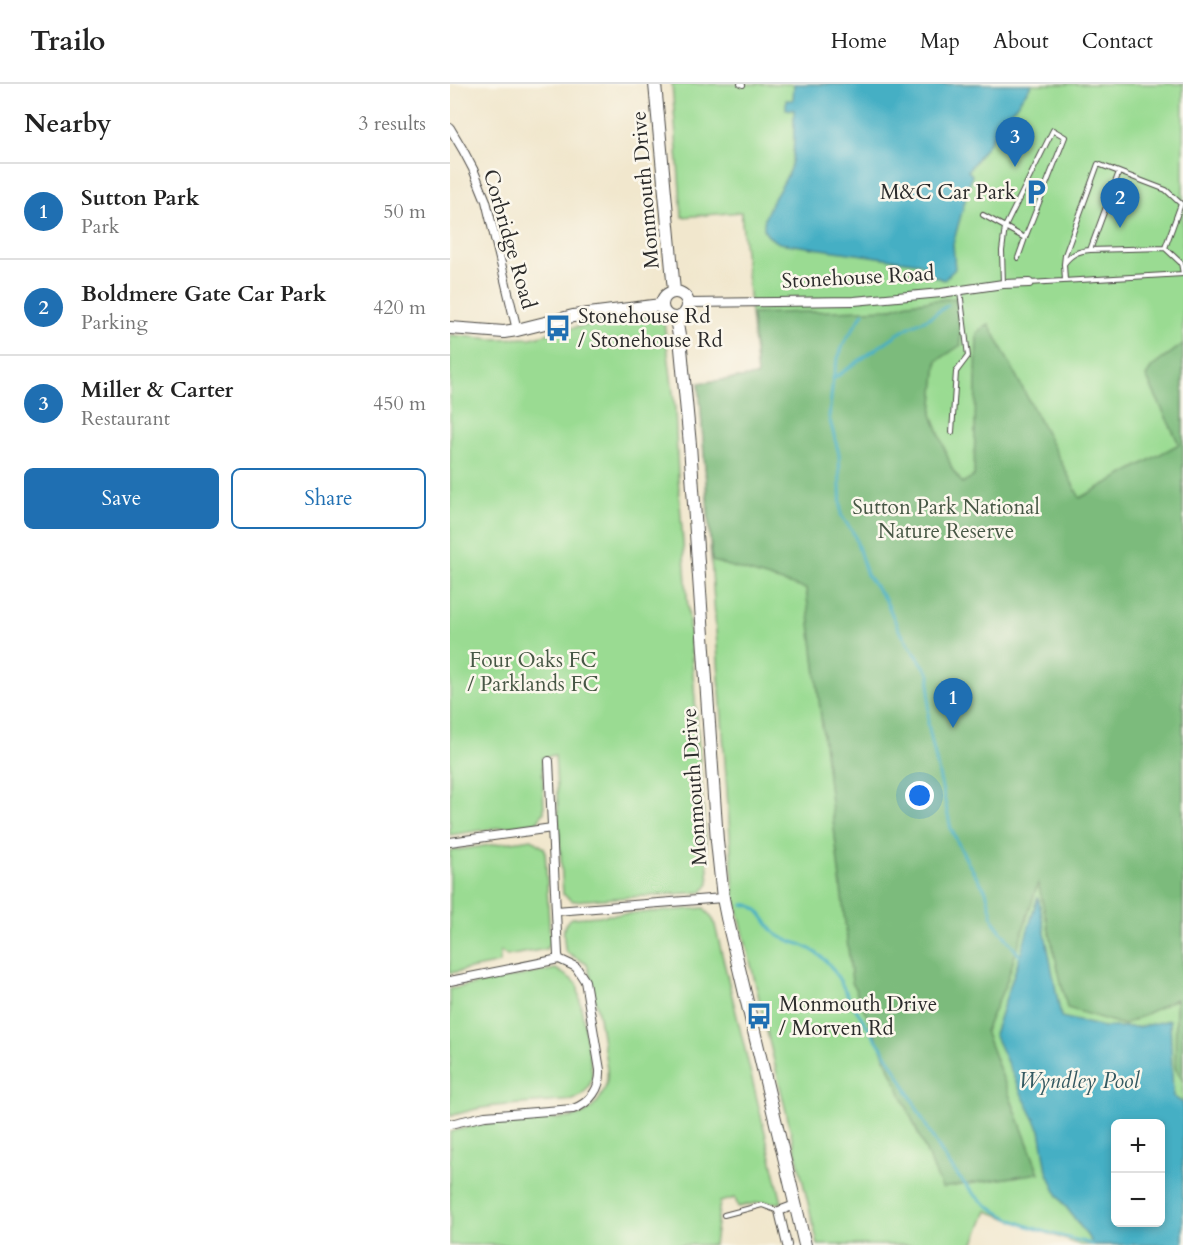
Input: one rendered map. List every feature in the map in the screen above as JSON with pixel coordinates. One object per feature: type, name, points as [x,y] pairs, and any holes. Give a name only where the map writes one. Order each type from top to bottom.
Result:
[{"type":"street","name":"Monmouth Drive","points":[[655,84],[674,291]]},
{"type":"street","name":"Corbridge Road","points":[[450,128],[464,150],[486,201],[517,330]]},
{"type":"street","name":"Stonehouse Road","points":[[688,303],[854,301],[1029,283]]},
{"type":"street","points":[[674,291],[685,296],[688,303],[686,312],[676,318],[664,312],[661,305],[663,298],[674,291]]},
{"type":"street","points":[[450,328],[517,330],[573,316],[661,305]]},
{"type":"street","name":"Monmouth Drive","points":[[676,318],[690,445],[723,898],[805,1245]]},
{"type":"street","points":[[549,761],[559,959]]},
{"type":"street","points":[[450,842],[552,828]]},
{"type":"street","points":[[556,911],[723,898]]},
{"type":"street","points":[[450,981],[559,959],[576,968],[585,981],[600,1070],[599,1083],[594,1094],[585,1103],[573,1109],[485,1116],[450,1125]]},
{"type":"street","points":[[787,1245],[779,1211],[795,1205]]},
{"type":"lane","points":[[1003,284],[1002,251],[1005,227],[1053,130],[1065,137],[1018,258]]},
{"type":"lane","points":[[1065,281],[1065,255],[1098,164],[1166,190],[1181,204],[1165,248]]},
{"type":"lane","points":[[1090,250],[1119,172]]},
{"type":"lane","points":[[983,215],[1025,238]]},
{"type":"lane","points":[[1029,283],[1183,274],[1181,263],[1165,248],[1079,251],[1064,264]]},
{"type":"lane","points":[[952,432],[956,372],[968,356],[960,291]]},
{"type":"lane","points":[[724,1215],[762,1205],[779,1211]]},
{"type":"green space","name":"Sutton Park National Nature Reserve","points":[[672,84],[1183,84],[1183,1245],[1080,1245],[987,1211],[973,1245],[818,1245],[734,894],[699,383],[757,376],[741,212],[682,217]]},
{"type":"green space","points":[[956,298],[961,345],[937,361],[932,414],[952,469],[962,483],[974,476],[977,333],[989,324],[1080,498],[1179,444],[1146,376],[1152,367],[1183,344],[1183,1081],[1175,1068],[1176,999],[1124,1025],[1067,1008],[1038,883],[1007,981],[985,1031],[1039,1173],[942,1188],[852,982],[806,589],[712,561],[699,383],[757,376],[752,314],[889,309],[908,303]]},
{"type":"green space","name":"Four Oaks FC / Parklands FC","points":[[649,316],[664,322],[675,408],[678,477],[709,884],[702,892],[573,901],[563,894],[555,755],[542,758],[544,812],[537,822],[450,835],[450,335],[493,339],[531,338],[609,321]]},
{"type":"green space","points":[[532,839],[545,849],[550,942],[546,949],[507,956],[500,951],[500,963],[450,973],[450,851]]},
{"type":"green space","points":[[704,908],[714,921],[782,1203],[761,1202],[738,1207],[735,1198],[720,1202],[714,1245],[450,1245],[450,1132],[498,1122],[579,1116],[595,1105],[605,1088],[607,1069],[592,982],[587,964],[566,952],[564,927],[568,921],[572,918]]},
{"type":"green space","points":[[556,969],[577,983],[592,1072],[587,1089],[573,1100],[495,1106],[450,1116],[450,989]]},
{"type":"water","points":[[794,84],[1032,84],[968,171],[972,175],[953,244],[955,269],[944,280],[933,276],[920,263],[779,243],[767,235],[764,227],[767,213],[786,178],[793,157],[794,110],[786,109],[786,100],[793,100]]},
{"type":"water","name":"Wyndley Pool","points":[[1038,896],[1061,1017],[1103,1027],[1138,1027],[1170,1020],[1173,1096],[1183,1103],[1183,1245],[1094,1245],[1058,1196],[1047,1171],[1040,1130],[994,1034]]},
{"type":"waterway","points":[[948,305],[896,335],[833,379],[829,417],[839,454],[841,515],[854,534],[867,575],[886,601],[899,630],[930,675],[928,724],[951,829],[968,863],[986,891],[994,922],[1020,956]]},
{"type":"waterway","points":[[833,379],[844,343],[863,313]]},
{"type":"waterway","points":[[743,905],[749,905],[758,910],[778,936],[810,949],[831,966],[855,1008],[893,1065],[940,1150],[976,1196],[988,1206],[1016,1221],[1093,1244]]},
{"type":"place","name":"Miller & Carter","points":[[1015,167]]},
{"type":"place","name":"M&C Car Park","points":[[1036,192]]},
{"type":"place","name":"Boldmere Gate Car Park","points":[[1120,228]]},
{"type":"place","name":"Stonehouse Rd / Stonehouse Rd","points":[[558,328]]},
{"type":"place","name":"Sutton Park","points":[[953,728]]},
{"type":"place","name":"Monmouth Drive / Morven Rd","points":[[759,1016]]}]
